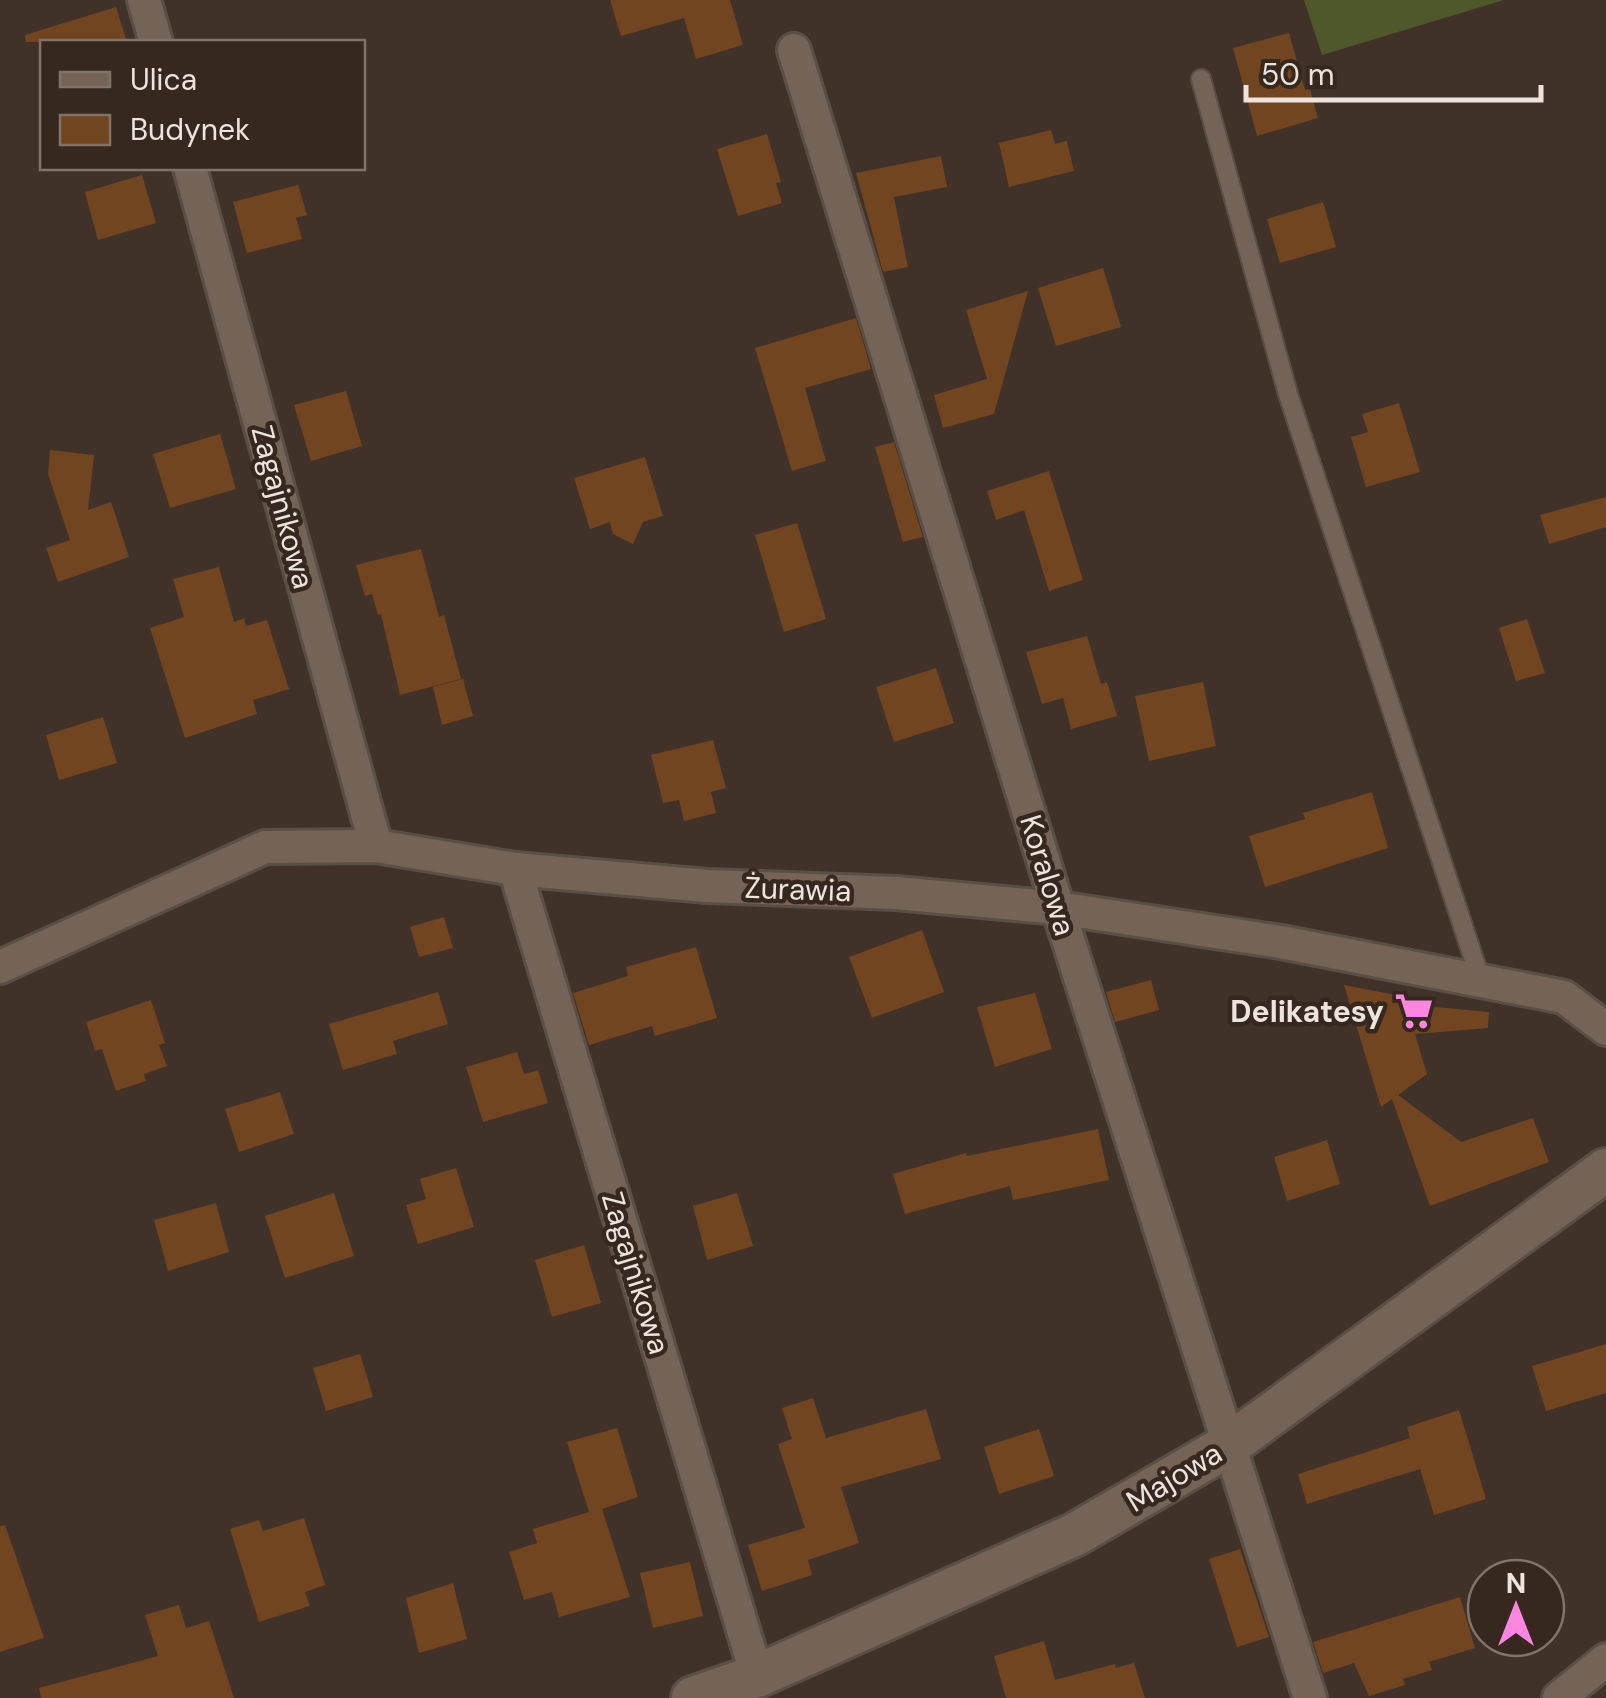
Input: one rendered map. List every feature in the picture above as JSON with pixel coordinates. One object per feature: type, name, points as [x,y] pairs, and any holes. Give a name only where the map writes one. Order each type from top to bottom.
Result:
[{"type":"street","points":[[144,0],[155,40]]},
{"type":"street","name":"Koralowa","points":[[794,50],[1058,908],[1310,1698]]},
{"type":"street","name":"Zagajnikowa","points":[[191,170],[376,846]]},
{"type":"street","name":"Żurawia","points":[[0,967],[265,846],[376,846],[516,869],[707,886],[896,893],[1058,908],[1281,942],[1564,997],[1606,1028]]},
{"type":"street","name":"Zagajnikowa","points":[[516,869],[757,1676]]},
{"type":"street","name":"Majowa","points":[[693,1698],[757,1676],[1074,1536],[1229,1445],[1606,1170]]},
{"type":"street","points":[[1559,1698],[1606,1660]]},
{"type":"lane","points":[[1200,79],[1288,394],[1481,981]]},
{"type":"green space","points":[[1304,0],[1504,0],[1322,55]]},
{"type":"building","points":[[610,0],[730,0],[743,45],[696,59],[684,18],[621,36]]},
{"type":"building","points":[[116,7],[126,40],[26,42],[25,35]]},
{"type":"building","points":[[1289,33],[1305,90],[1310,89],[1318,118],[1257,136],[1233,48]]},
{"type":"building","points":[[1051,130],[1055,144],[1067,141],[1074,171],[1009,187],[999,143]]},
{"type":"building","points":[[767,134],[781,182],[776,183],[782,203],[738,216],[717,149]]},
{"type":"building","points":[[941,156],[947,187],[894,197],[908,267],[883,272],[856,173]]},
{"type":"building","points":[[142,175],[156,223],[98,240],[85,192]]},
{"type":"building","points":[[298,185],[307,215],[296,218],[302,239],[247,253],[233,202]]},
{"type":"building","points":[[1323,202],[1336,247],[1280,263],[1267,219]]},
{"type":"building","points":[[1103,268],[1121,327],[1056,346],[1038,288]]},
{"type":"building","points":[[1028,291],[994,414],[943,428],[934,395],[987,379],[966,310]]},
{"type":"building","points":[[856,318],[871,369],[805,388],[826,461],[792,471],[755,348]]},
{"type":"building","points":[[346,391],[362,446],[311,461],[294,405]]},
{"type":"building","points":[[1399,403],[1420,472],[1366,487],[1351,437],[1368,432],[1362,414]]},
{"type":"building","points":[[220,434],[236,489],[170,508],[153,454]]},
{"type":"building","points":[[894,442],[923,537],[903,542],[875,447]]},
{"type":"building","points":[[50,450],[94,455],[88,510],[111,502],[129,557],[58,582],[46,548],[70,540],[48,474]]},
{"type":"building","points":[[645,457],[663,516],[643,522],[633,544],[613,534],[610,522],[590,529],[574,478]]},
{"type":"building","points":[[1049,471],[1083,580],[1049,591],[1024,510],[996,520],[987,491]]},
{"type":"building","points":[[1606,497],[1606,527],[1549,544],[1540,515]]},
{"type":"building","points":[[797,523],[826,619],[784,632],[755,535]]},
{"type":"building","points":[[421,549],[461,679],[400,695],[381,614],[378,615],[372,594],[365,596],[356,565]]},
{"type":"building","points":[[219,567],[234,622],[244,618],[246,626],[267,620],[289,689],[253,700],[257,714],[185,738],[150,628],[184,617],[173,579]]},
{"type":"building","points":[[1527,619],[1545,673],[1516,681],[1499,628]]},
{"type":"building","points":[[1087,636],[1101,684],[1107,682],[1117,716],[1071,729],[1063,698],[1042,704],[1026,652]]},
{"type":"building","points":[[936,668],[954,723],[894,742],[876,687]]},
{"type":"building","points":[[463,679],[473,716],[442,725],[433,687]]},
{"type":"building","points":[[1203,682],[1216,746],[1149,761],[1135,696]]},
{"type":"building","points":[[103,717],[117,763],[59,780],[46,735]]},
{"type":"building","points":[[713,740],[726,788],[711,792],[716,813],[684,821],[679,800],[663,803],[651,755]]},
{"type":"building","points":[[1372,792],[1388,848],[1265,887],[1249,836],[1305,819],[1303,813]]},
{"type":"building","points":[[444,917],[453,948],[419,957],[410,927]]},
{"type":"building","points":[[922,930],[944,992],[872,1018],[849,957]]},
{"type":"building","points":[[696,947],[717,1018],[655,1036],[652,1026],[589,1045],[573,993],[628,976],[626,967]]},
{"type":"building","points":[[1151,980],[1159,1010],[1115,1022],[1106,992]]},
{"type":"building","points":[[1344,985],[1401,996],[1402,1004],[1489,1012],[1488,1028],[1415,1034],[1427,1074],[1398,1095],[1461,1142],[1533,1118],[1549,1162],[1430,1206],[1392,1099],[1381,1107]]},
{"type":"building","points":[[438,992],[448,1024],[393,1041],[397,1054],[343,1070],[329,1024]]},
{"type":"building","points":[[1035,993],[1052,1049],[995,1067],[977,1007]]},
{"type":"building","points":[[151,1000],[165,1043],[159,1045],[167,1066],[144,1074],[146,1081],[116,1091],[102,1049],[95,1051],[86,1022]]},
{"type":"building","points":[[517,1052],[524,1074],[538,1070],[548,1103],[483,1122],[466,1067]]},
{"type":"building","points":[[280,1092],[294,1134],[239,1152],[225,1109]]},
{"type":"building","points":[[1098,1129],[1109,1180],[1013,1200],[1010,1186],[905,1214],[893,1174],[966,1153],[967,1156]]},
{"type":"building","points":[[1327,1140],[1340,1184],[1287,1201],[1274,1157]]},
{"type":"building","points":[[456,1168],[474,1227],[418,1244],[406,1205],[426,1199],[420,1179]]},
{"type":"building","points":[[334,1193],[354,1256],[285,1278],[265,1216]]},
{"type":"building","points":[[737,1193],[753,1246],[707,1260],[693,1206]]},
{"type":"building","points":[[216,1203],[229,1252],[168,1271],[154,1220]]},
{"type":"building","points":[[584,1245],[601,1303],[552,1317],[535,1260]]},
{"type":"building","points":[[1606,1344],[1606,1393],[1546,1411],[1532,1366]]},
{"type":"building","points":[[360,1354],[373,1397],[326,1411],[313,1368]]},
{"type":"building","points":[[813,1398],[826,1438],[926,1409],[941,1459],[841,1487],[859,1543],[808,1560],[812,1575],[762,1591],[748,1545],[805,1528],[778,1444],[792,1439],[782,1408]]},
{"type":"building","points":[[1459,1410],[1486,1499],[1434,1515],[1420,1469],[1307,1504],[1298,1474],[1410,1438],[1407,1427]]},
{"type":"building","points":[[617,1428],[638,1497],[602,1509],[630,1597],[559,1617],[552,1592],[524,1600],[509,1552],[537,1543],[533,1529],[589,1512],[567,1442]]},
{"type":"building","points":[[1039,1429],[1054,1476],[999,1494],[984,1447]]},
{"type":"building","points":[[304,1518],[325,1585],[305,1592],[310,1606],[259,1622],[230,1529],[259,1520],[263,1531]]},
{"type":"building","points":[[5,1525],[44,1638],[0,1652],[0,1526]]},
{"type":"building","points":[[1240,1549],[1269,1637],[1237,1647],[1209,1559]]},
{"type":"building","points":[[690,1562],[703,1616],[653,1628],[640,1573]]},
{"type":"building","points":[[453,1583],[467,1639],[419,1653],[406,1598]]},
{"type":"building","points":[[1460,1597],[1466,1617],[1466,1651],[1429,1662],[1432,1670],[1403,1679],[1405,1685],[1369,1696],[1354,1663],[1323,1673],[1313,1642]]},
{"type":"building","points":[[179,1605],[186,1628],[209,1621],[234,1698],[41,1698],[39,1688],[158,1656],[145,1615]]},
{"type":"building","points":[[1044,1641],[1055,1680],[1115,1664],[1116,1668],[1134,1663],[1145,1698],[1006,1698],[994,1656]]},
{"type":"place","name":"Delikatesy","points":[[1414,1011]]}]
